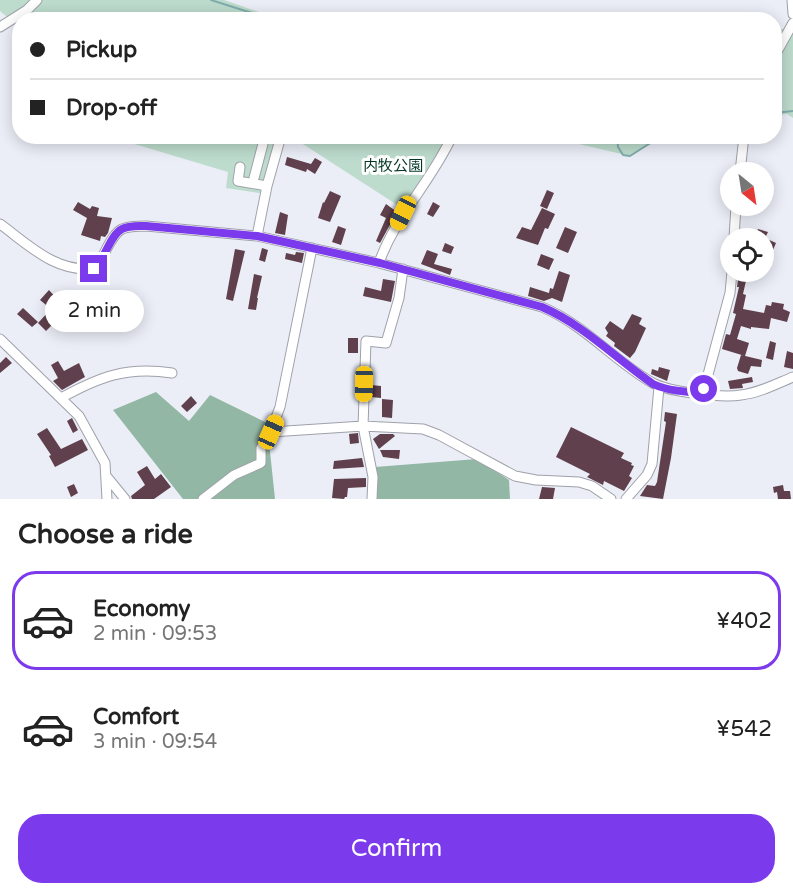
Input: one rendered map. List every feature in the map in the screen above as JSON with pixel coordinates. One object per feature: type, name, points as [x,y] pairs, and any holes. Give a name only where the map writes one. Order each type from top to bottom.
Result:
[{"type":"street","points":[[24,12],[37,0]]},
{"type":"street","points":[[792,0],[793,14]]},
{"type":"street","points":[[782,43],[793,23]]},
{"type":"street","points":[[254,178],[263,144]]},
{"type":"street","points":[[257,236],[279,144]]},
{"type":"street","points":[[380,263],[403,213],[439,161],[448,144]]},
{"type":"street","points":[[741,162],[743,144]]},
{"type":"street","points":[[240,167],[237,182],[267,186]]},
{"type":"street","points":[[0,224],[60,266],[79,271],[94,269],[100,264],[116,234],[129,227],[146,226],[257,236],[380,263],[542,307],[557,313],[584,330],[639,375],[659,387],[741,395],[766,389],[793,377]]},
{"type":"street","points":[[203,499],[234,475],[261,463],[261,448],[271,432],[280,407],[312,248]]},
{"type":"street","points":[[372,499],[373,477],[363,426],[366,341],[386,343],[399,298],[403,269]]},
{"type":"street","points":[[703,393],[731,282]]},
{"type":"street","points":[[0,339],[79,416],[90,432],[105,463],[107,499]]},
{"type":"street","points":[[61,398],[101,377],[117,373],[136,370],[172,373]]},
{"type":"street","points":[[626,499],[647,475],[652,464],[659,387]]},
{"type":"street","points":[[271,432],[363,426],[423,429],[439,435],[515,476],[536,480],[579,482],[592,486],[610,499]]},
{"type":"street","points":[[107,477],[125,499]]},
{"type":"green space","points":[[0,0],[224,0],[259,12],[12,12],[12,21],[0,11]]},
{"type":"green space","points":[[782,29],[793,29],[793,118],[787,114],[782,115]]},
{"type":"green space","points":[[134,144],[279,144],[265,194],[226,188],[228,172]]},
{"type":"green space","name":"内牧公園","points":[[303,144],[443,144],[402,208]]},
{"type":"green space","points":[[579,144],[651,144],[630,156]]},
{"type":"green space","points":[[156,392],[189,421],[210,395],[267,423],[275,499],[183,499],[113,410]]},
{"type":"green space","points":[[477,459],[509,480],[510,499],[375,499],[375,467]]},
{"type":"building","points":[[287,157],[311,164],[315,158],[322,162],[315,174],[307,169],[306,172],[285,165]]},
{"type":"building","points":[[547,190],[554,193],[547,209],[540,206]]},
{"type":"building","points":[[330,191],[341,196],[330,222],[318,218],[323,202]]},
{"type":"building","points":[[78,202],[90,209],[92,206],[99,208],[97,216],[112,218],[108,233],[105,237],[101,236],[100,241],[81,235],[87,218],[73,210]]},
{"type":"building","points":[[433,202],[440,206],[433,217],[427,214]]},
{"type":"building","points":[[386,204],[397,212],[380,243],[376,241],[386,218],[380,215]]},
{"type":"building","points":[[542,208],[555,214],[548,229],[545,228],[538,245],[516,238],[522,227],[531,230]]},
{"type":"building","points":[[280,212],[288,215],[285,235],[275,233]]},
{"type":"building","points":[[338,226],[346,229],[341,245],[332,242]]},
{"type":"building","points":[[565,227],[577,232],[568,253],[556,248]]},
{"type":"building","points":[[445,243],[454,247],[451,254],[442,251]]},
{"type":"building","points":[[262,248],[268,250],[265,262],[259,260]]},
{"type":"building","points":[[235,249],[245,251],[233,301],[226,299]]},
{"type":"building","points":[[427,250],[438,254],[434,264],[452,269],[450,275],[421,264]]},
{"type":"building","points":[[296,252],[304,253],[302,263],[285,259],[286,253],[295,255]]},
{"type":"building","points":[[541,254],[554,259],[549,270],[537,265]]},
{"type":"building","points":[[559,271],[570,275],[562,302],[552,298],[544,301],[528,296],[530,287],[549,293],[550,288],[553,289]]},
{"type":"building","points":[[254,274],[262,276],[256,310],[248,309]]},
{"type":"building","points":[[383,279],[395,281],[391,302],[363,296],[365,287],[381,291]]},
{"type":"building","points":[[738,282],[746,282],[743,309],[764,313],[766,305],[771,306],[772,302],[784,304],[783,309],[790,312],[787,322],[771,318],[769,329],[751,327],[751,329],[741,326],[737,339],[749,343],[745,356],[722,349],[726,334],[730,335],[736,314],[733,313],[739,287],[737,287]]},
{"type":"building","points":[[49,290],[67,310],[46,331],[38,323],[51,309],[40,300]]},
{"type":"building","points":[[23,308],[38,322],[32,327],[17,314]]},
{"type":"building","points":[[632,314],[642,318],[639,324],[646,328],[630,358],[614,346],[615,343],[606,336],[608,333],[605,328],[610,321],[623,330]]},
{"type":"building","points":[[348,338],[358,338],[358,353],[348,353]]},
{"type":"building","points":[[770,341],[776,343],[773,360],[766,358]]},
{"type":"building","points":[[787,351],[793,353],[793,369],[784,367]]},
{"type":"building","points":[[741,355],[762,360],[761,367],[751,366],[748,374],[738,371]]},
{"type":"building","points":[[6,357],[12,363],[0,373],[0,363]]},
{"type":"building","points":[[58,361],[64,371],[79,363],[85,377],[62,390],[53,381],[58,378],[51,365]]},
{"type":"building","points":[[659,367],[670,370],[667,381],[651,374],[652,369],[658,371]]},
{"type":"building","points":[[752,377],[753,382],[742,384],[743,388],[730,389],[728,381]]},
{"type":"building","points":[[371,385],[381,386],[381,398],[371,397]]},
{"type":"building","points":[[191,396],[197,403],[187,412],[181,406]]},
{"type":"building","points":[[382,399],[393,400],[392,418],[382,417]]},
{"type":"building","points":[[665,412],[677,414],[663,499],[640,496],[647,485],[655,486],[657,482],[666,422],[664,421]]},
{"type":"building","points":[[72,418],[78,430],[73,433],[67,421]]},
{"type":"building","points":[[571,427],[624,453],[621,458],[634,466],[629,476],[632,478],[624,491],[604,481],[603,485],[587,477],[590,474],[556,457]]},
{"type":"building","points":[[47,428],[61,449],[82,439],[88,450],[55,467],[49,456],[51,455],[37,434]]},
{"type":"building","points":[[358,433],[359,443],[350,444],[349,434]]},
{"type":"building","points":[[380,434],[395,436],[379,449],[373,439]]},
{"type":"building","points":[[380,450],[400,450],[399,459],[383,457]]},
{"type":"building","points":[[362,458],[364,467],[333,469],[334,461]]},
{"type":"building","points":[[147,466],[155,479],[161,474],[171,487],[154,499],[132,499],[131,496],[145,485],[137,472]]},
{"type":"building","points":[[366,478],[366,487],[348,488],[347,497],[344,499],[332,498],[334,479]]},
{"type":"building","points":[[74,484],[78,493],[71,497],[67,487]]},
{"type":"building","points":[[783,485],[784,491],[790,491],[791,499],[778,499],[777,492],[774,493],[773,487]]},
{"type":"building","points":[[542,487],[555,488],[553,499],[539,499]]},
{"type":"waterway","points":[[211,0],[249,12]]},
{"type":"waterway","points":[[782,112],[793,111]]},
{"type":"waterway","points":[[618,144],[623,155],[630,156],[649,144]]},
{"type":"route","points":[[94,269],[100,264],[116,234],[129,227],[146,226],[257,236],[380,263],[542,307],[557,313],[584,330],[653,384],[694,393],[703,393],[704,389]]}]
